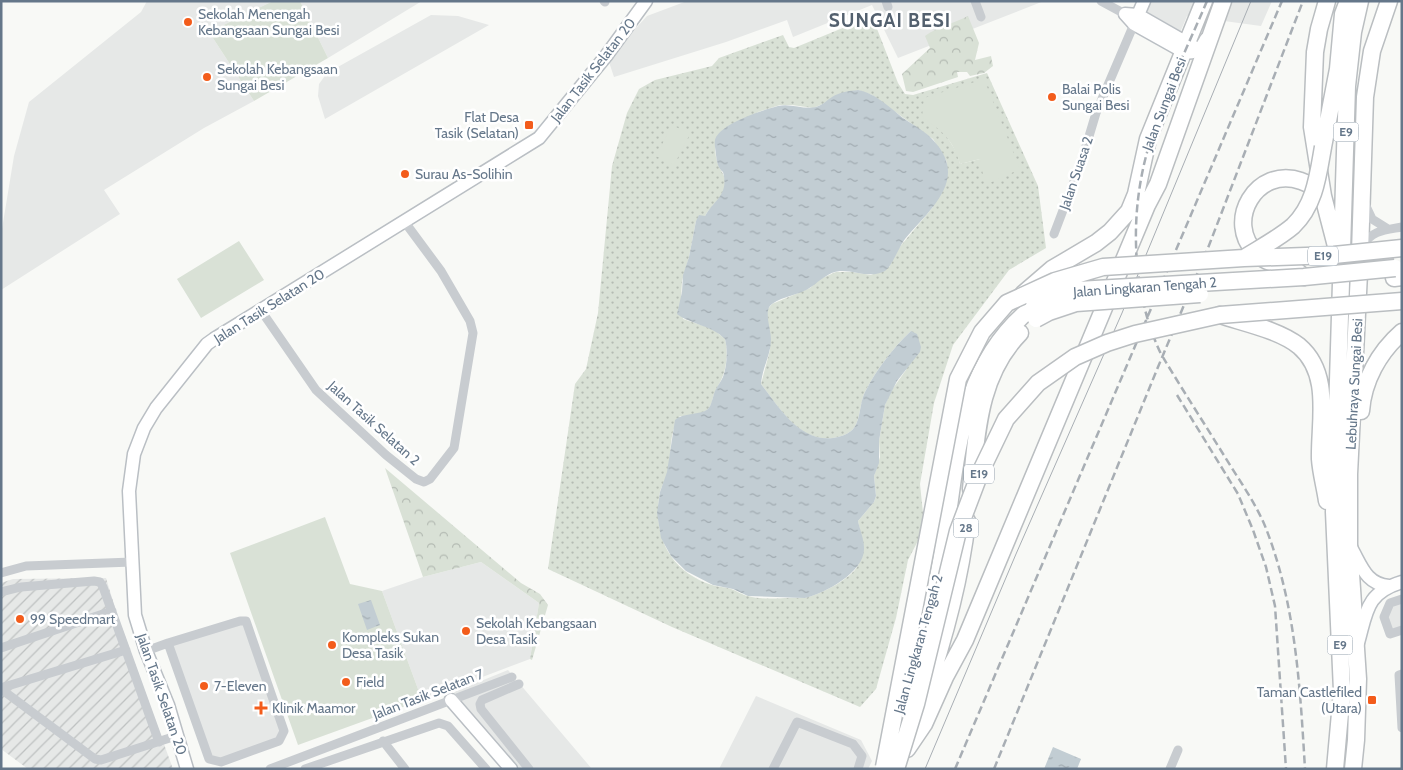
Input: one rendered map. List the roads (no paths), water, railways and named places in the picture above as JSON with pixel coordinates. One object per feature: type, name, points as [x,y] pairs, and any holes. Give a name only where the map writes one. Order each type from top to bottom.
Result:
[{"type":"highway","name":"Jalan Sungai Besi","points":[[1004,333],[1013,304],[1028,288],[1052,270],[1096,243],[1110,232],[1129,211],[1136,194],[1148,139],[1194,54],[1197,19],[1204,1]]},
{"type":"highway","points":[[907,750],[924,724],[945,677],[965,640],[1147,206],[1158,184],[1194,54],[1211,32],[1223,1]]},
{"type":"highway","points":[[1194,54],[1214,43],[1230,1]]},
{"type":"highway","points":[[1328,1],[1319,29],[1313,80],[1312,127],[1323,196],[1337,252],[1342,263]]},
{"type":"highway","points":[[1323,147],[1332,40],[1340,1]]},
{"type":"highway","points":[[1244,258],[1293,226],[1312,197],[1318,179],[1338,69],[1343,14],[1348,1]]},
{"type":"highway","name":"Lebuhraya Sungai Besi","points":[[1335,769],[1342,683],[1334,512],[1335,440],[1348,60],[1360,1]]},
{"type":"highway","name":"Lebuhraya Sungai Besi","points":[[1353,769],[1358,685],[1349,544],[1350,460],[1365,97],[1372,51],[1389,1]]},
{"type":"highway","points":[[1377,34],[1391,20],[1401,1]]},
{"type":"highway","points":[[1304,276],[1291,268],[1265,260],[1253,250],[1246,239],[1243,220],[1246,207],[1256,191],[1266,182],[1280,178],[1293,178],[1315,188],[1323,196]]},
{"type":"highway","name":"E19","points":[[883,769],[958,379],[982,332],[1007,303],[1055,282],[1103,267],[1244,258],[1334,256],[1402,248]]},
{"type":"highway","name":"Jalan Lingkaran Tengah 2","points":[[1035,312],[1049,312],[1076,303],[1398,272]]},
{"type":"highway","name":"Jalan Lingkaran Tengah 2","points":[[878,769],[903,704],[927,626],[939,572],[963,419],[985,363],[1004,333],[1013,323],[1035,312],[1056,295],[1078,290],[1398,272]]},
{"type":"highway","name":"E19","points":[[897,769],[916,704],[958,531],[980,473],[1006,419],[1038,383],[1075,357],[1107,343],[1135,334],[1220,315],[1402,302]]},
{"type":"highway","name":"Jalan Lingkaran Tengah 2","points":[[897,769],[907,750],[943,641],[966,532],[983,397],[992,374],[1004,353],[1035,312]]},
{"type":"highway","points":[[1220,315],[1280,335],[1299,346],[1313,363],[1321,386],[1320,460],[1336,558]]},
{"type":"highway","points":[[1350,460],[1360,426],[1361,408],[1367,383],[1383,352],[1402,332]]},
{"type":"street","name":"Jalan Tasik Selatan 20","points":[[187,769],[168,705],[146,651],[135,615],[130,491],[134,454],[144,428],[156,408],[207,344],[260,309],[296,289],[540,136],[602,62],[643,5],[655,1]]},
{"type":"street","points":[[975,1],[981,17]]},
{"type":"street","points":[[1102,1],[1194,54]]},
{"type":"street","name":"Jalan Suasa 2","points":[[1054,234],[1081,163],[1096,113],[1132,18],[1144,1]]},
{"type":"street","points":[[1195,1],[1197,19]]},
{"type":"street","points":[[1361,197],[1372,219],[1388,229]]},
{"type":"street","name":"Jalan Tasik Selatan 2","points":[[260,309],[316,390],[386,455],[416,479],[424,482],[430,479],[454,448],[473,333],[470,321],[441,271],[404,221]]},
{"type":"street","points":[[1360,253],[1365,242],[1372,235],[1388,229],[1402,227]]},
{"type":"street","points":[[1349,544],[1367,576],[1379,585],[1389,586]]},
{"type":"street","points":[[1,573],[26,566],[132,562]]},
{"type":"street","points":[[1,592],[30,586],[94,580],[100,582],[159,742]]},
{"type":"street","points":[[1357,648],[1371,602],[1376,595],[1389,586],[1402,582]]},
{"type":"street","points":[[1402,599],[1390,603],[1384,617],[1390,634],[1402,630]]},
{"type":"street","points":[[1,648],[112,612]]},
{"type":"street","points":[[146,651],[168,643],[240,621],[246,621],[284,731],[278,742],[221,762],[209,759],[168,643]]},
{"type":"street","points":[[1,688],[126,650]]},
{"type":"street","points":[[1402,674],[1399,674],[1402,728]]},
{"type":"street","name":"Jalan Tasik Selatan 7","points":[[270,769],[512,677]]},
{"type":"street","points":[[520,684],[482,700],[480,704],[481,709],[529,769]]},
{"type":"street","points":[[1,688],[94,759],[101,760],[176,736]]},
{"type":"street","points":[[452,700],[511,769]]},
{"type":"street","points":[[773,769],[796,722],[853,744],[862,756],[858,769]]},
{"type":"street","points":[[305,769],[383,741],[443,723],[448,726],[486,769]]},
{"type":"street","points":[[383,741],[405,769]]},
{"type":"street","points":[[1170,769],[1178,750]]},
{"type":"water","points":[[858,90],[871,94],[889,106],[933,140],[943,154],[948,168],[947,181],[935,205],[905,239],[891,265],[885,271],[874,274],[846,271],[836,272],[828,275],[807,290],[776,301],[769,307],[771,345],[761,384],[783,412],[800,429],[821,438],[835,438],[847,434],[854,428],[869,384],[885,360],[911,331],[917,334],[921,347],[920,352],[897,381],[885,405],[879,441],[879,463],[874,476],[876,496],[874,502],[858,521],[864,548],[863,557],[858,565],[851,573],[833,586],[805,598],[748,596],[733,589],[713,585],[686,571],[671,556],[661,538],[657,513],[660,492],[667,472],[675,420],[681,416],[705,411],[709,408],[715,391],[723,377],[727,358],[725,339],[720,334],[677,314],[682,292],[683,275],[689,257],[696,221],[699,215],[705,216],[723,192],[723,172],[716,158],[715,140],[718,134],[724,128],[742,118],[771,108],[783,105],[807,108],[816,107],[838,94]]},
{"type":"water","points":[[371,600],[380,625],[367,630],[358,604]]},
{"type":"water","points":[[1053,747],[1081,759],[1077,769],[1044,769]]},
{"type":"tram line","points":[[925,769],[1016,554],[1122,313],[1251,1]]},
{"type":"railway","points":[[1207,1],[1163,104],[1144,165],[1136,220],[1138,275],[1143,303],[1161,354],[1252,500],[1265,526],[1275,555],[1284,585],[1295,646],[1305,769]]},
{"type":"railway","points":[[955,769],[1282,1]]},
{"type":"railway","points":[[994,769],[1208,248],[1303,1]]},
{"type":"railway","points":[[1177,395],[1238,494],[1266,567],[1275,606],[1286,769]]},
{"type":"place","name":"Sekolah Menengah Kebangsaan Sungai Besi","points":[[188,22]]},
{"type":"place","name":"Sekolah Kebangsaan Sungai Besi","points":[[207,77]]},
{"type":"place","name":"Balai Polis Sungai Besi","points":[[1052,97]]},
{"type":"place","name":"Flat Desa Tasik (Selatan)","points":[[529,125]]},
{"type":"place","name":"Surau As-Solihin","points":[[405,174]]},
{"type":"place","name":"99 Speedmart","points":[[20,619]]},
{"type":"place","name":"Sekolah Kebangsaan Desa Tasik","points":[[466,631]]},
{"type":"place","name":"Kompleks Sukan Desa Tasik","points":[[332,645]]},
{"type":"place","name":"Field","points":[[346,682]]},
{"type":"place","name":"7-Eleven","points":[[204,686]]},
{"type":"place","name":"Taman Castlefiled (Utara)","points":[[1372,700]]},
{"type":"place","name":"Klinik Maamor","points":[[261,708]]},
{"type":"district","name":"SUNGAI BESI","points":[[890,20]]}]
